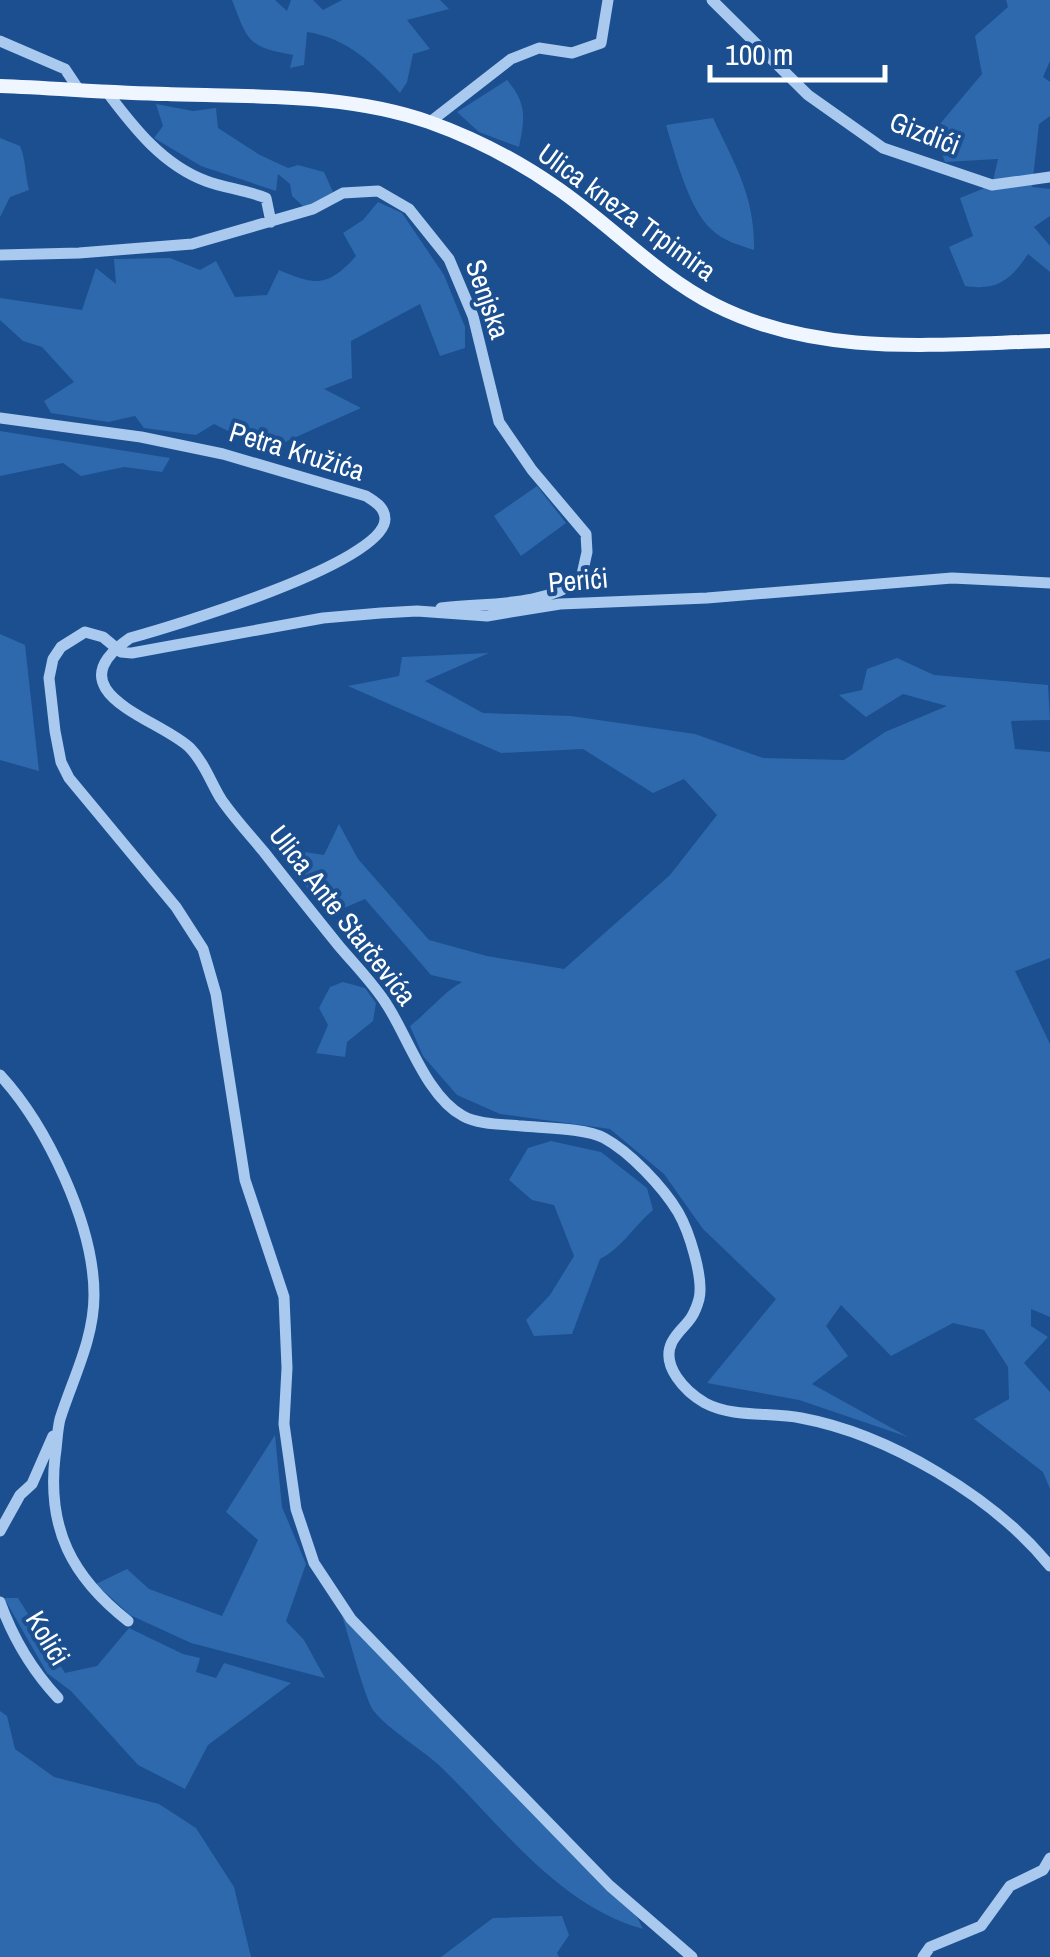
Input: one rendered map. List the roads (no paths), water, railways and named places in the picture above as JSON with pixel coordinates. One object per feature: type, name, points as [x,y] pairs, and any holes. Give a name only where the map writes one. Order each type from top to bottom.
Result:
[{"type":"main road","name":"Ulica kneza Trpimira","points":[[0,86],[288,98],[391,111],[430,122],[495,151],[559,189],[678,283],[747,320],[825,341],[869,346],[1050,340]]},
{"type":"street","points":[[430,122],[511,60],[539,48],[572,53],[600,43],[608,0]]},
{"type":"street","name":"Gizdići","points":[[712,0],[808,95],[883,148],[992,185],[1050,177]]},
{"type":"street","points":[[0,40],[66,69],[80,90]]},
{"type":"street","points":[[107,92],[158,152],[185,172],[210,183],[244,189],[266,198],[272,222]]},
{"type":"street","name":"Senjska","points":[[0,255],[78,254],[192,244],[313,210],[343,193],[378,191],[409,208],[450,258],[472,316],[499,422],[532,470],[586,534],[581,578],[563,592],[544,598],[417,611]]},
{"type":"street","name":"Petra Kružića","points":[[0,418],[140,436],[223,454],[366,496],[381,506],[385,517],[382,529],[319,571],[242,604],[130,638],[115,648]]},
{"type":"street","name":"Perići","points":[[692,1957],[610,1886],[351,1619],[314,1563],[296,1508],[284,1424],[284,1296],[245,1180],[216,994],[203,949],[176,906],[86,801],[61,762],[49,678],[53,658],[72,637],[85,632],[132,652],[323,618],[417,611],[488,616],[560,604],[707,598],[952,578],[1050,583]]},
{"type":"street","name":"Ulica Ante Starčevića","points":[[115,648],[103,668],[109,693],[146,723],[190,748],[222,800],[386,1002],[421,1068],[442,1098],[462,1116],[490,1124],[602,1137],[649,1174],[679,1212],[694,1250],[701,1294],[691,1323],[671,1343],[669,1361],[676,1378],[705,1403],[859,1432],[920,1463],[977,1500],[1039,1552],[1050,1566]]},
{"type":"street","points":[[0,1075],[18,1094],[51,1152],[76,1208],[90,1256],[94,1296],[90,1334],[59,1424],[32,1484],[20,1494],[0,1531]]},
{"type":"street","points":[[59,1424],[52,1483],[60,1534],[80,1574],[104,1602],[128,1621]]},
{"type":"street","name":"Kolići","points":[[0,1602],[29,1662],[58,1698]]},
{"type":"street","points":[[923,1957],[930,1946],[981,1926],[1010,1886],[1042,1870],[1050,1858]]}]
